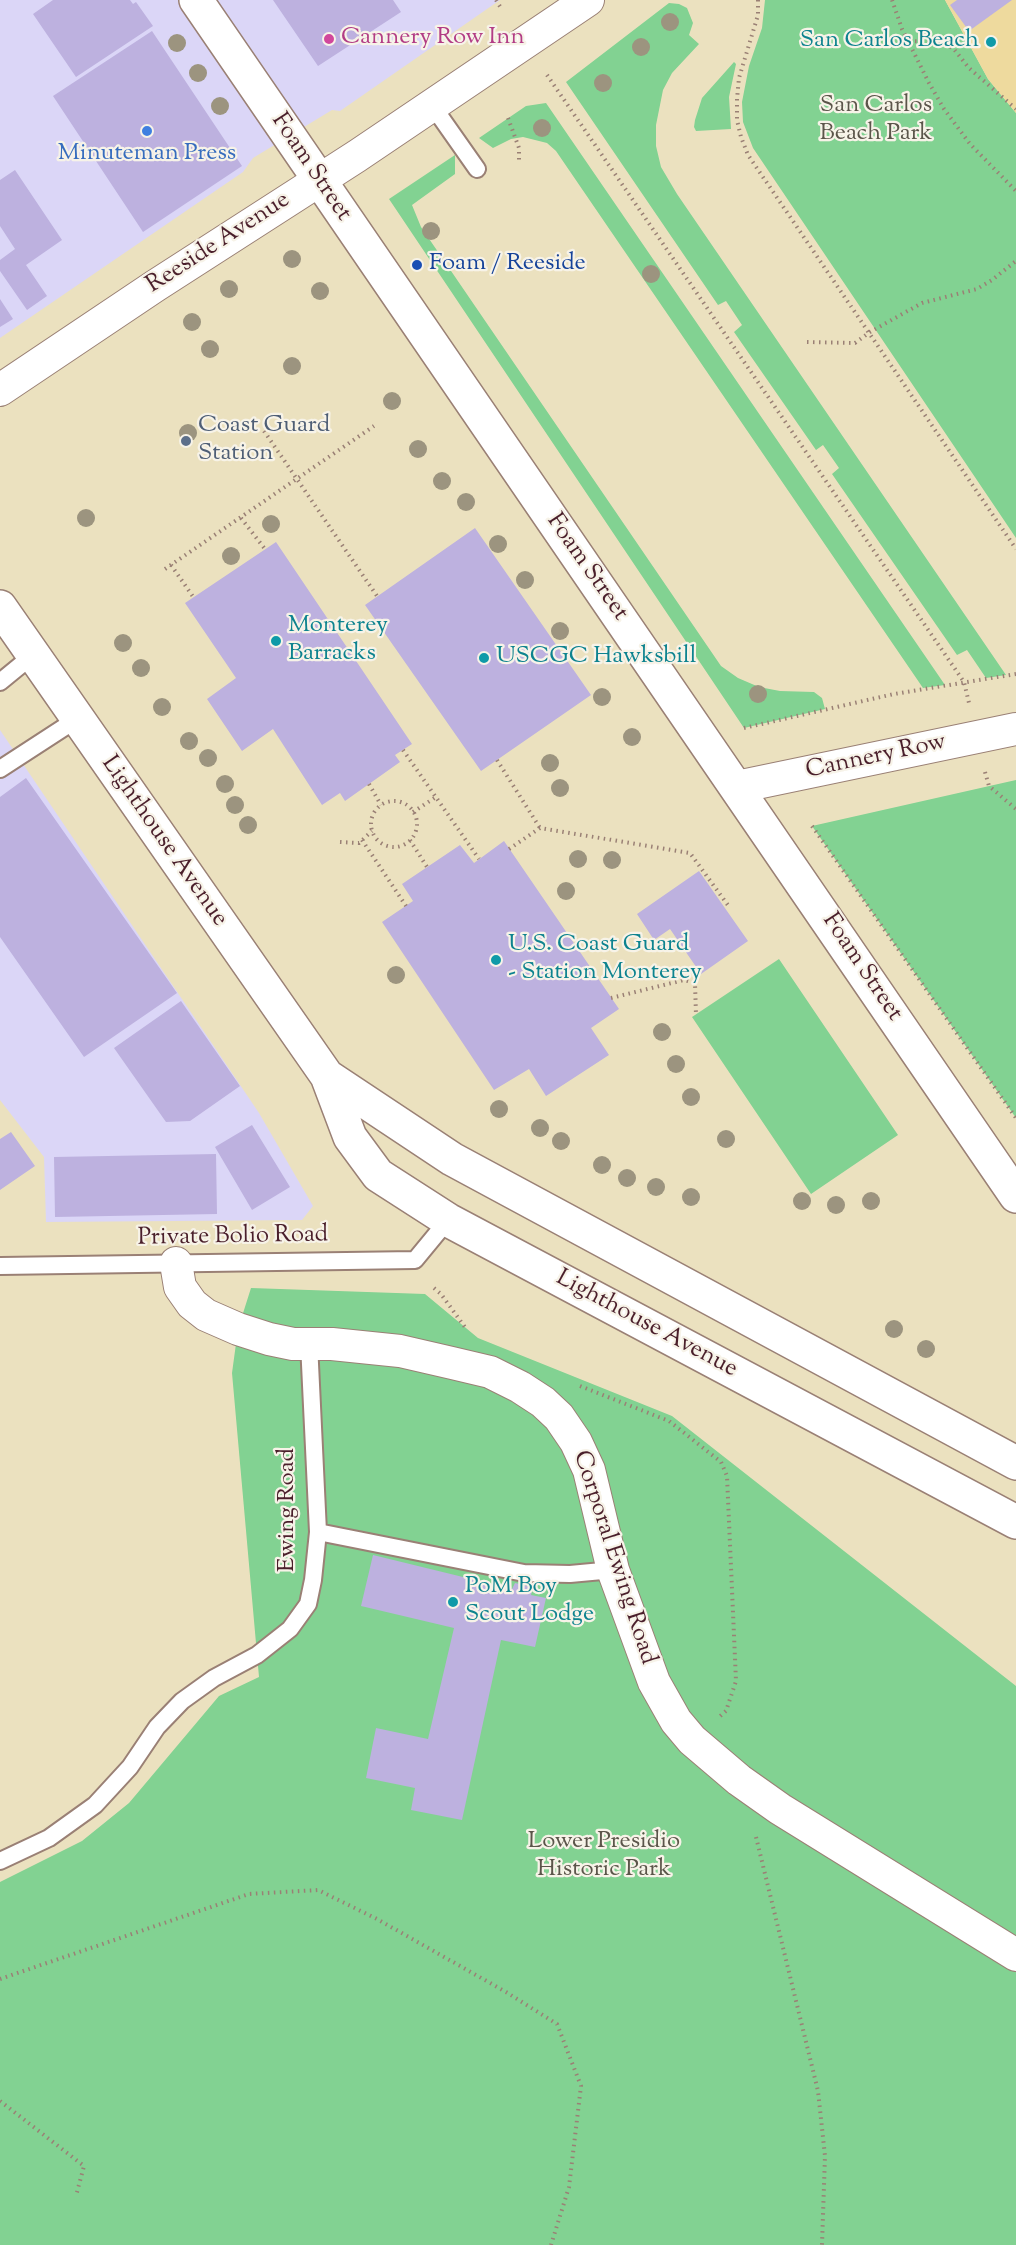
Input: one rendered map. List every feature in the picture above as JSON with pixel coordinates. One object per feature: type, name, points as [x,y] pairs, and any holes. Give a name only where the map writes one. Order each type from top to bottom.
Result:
[{"type":"main road","name":"Foam Street","points":[[196,0],[1016,1196]]},
{"type":"main road","name":"Lighthouse Avenue","points":[[0,607],[327,1076],[350,1137],[378,1175],[448,1220],[1016,1522]]},
{"type":"main road","name":"Lighthouse Avenue","points":[[327,1076],[452,1159],[1016,1463]]},
{"type":"street","name":"Reeside Avenue","points":[[0,390],[318,179],[357,156],[588,0]]},
{"type":"street","name":"Cannery Row","points":[[737,787],[1016,729]]},
{"type":"street","name":"Corporal Ewing Road","points":[[176,1263],[180,1287],[192,1304],[206,1314],[238,1329],[293,1344],[309,1343],[400,1351],[490,1372],[543,1402],[559,1417],[576,1442],[589,1470],[613,1570],[654,1682],[676,1721],[704,1751],[739,1780],[780,1809],[1016,1955]]},
{"type":"lane","points":[[432,105],[477,169]]},
{"type":"lane","points":[[0,682],[33,656]]},
{"type":"lane","points":[[0,769],[77,719]]},
{"type":"lane","name":"Private Bolio Road","points":[[0,1266],[415,1260],[448,1220]]},
{"type":"lane","name":"Ewing Road","points":[[0,1861],[49,1838],[95,1804],[130,1767],[157,1727],[182,1701],[214,1678],[257,1655],[290,1629],[308,1604],[318,1532],[309,1343]]},
{"type":"lane","points":[[318,1532],[524,1573],[570,1574],[613,1570]]},
{"type":"path","points":[[496,0],[501,8]]},
{"type":"path","points":[[758,0],[758,15],[739,78],[737,120],[748,155],[1016,549]]},
{"type":"path","points":[[892,0],[909,42],[944,109],[970,144],[1016,191]]},
{"type":"path","points":[[909,42],[939,42],[953,48],[969,68],[1016,109]]},
{"type":"path","points":[[547,75],[964,682]]},
{"type":"path","points":[[508,118],[519,148],[519,161]]},
{"type":"path","points":[[807,342],[855,343],[922,303],[978,289],[1016,261]]},
{"type":"path","points":[[165,569],[374,426]]},
{"type":"path","points":[[264,431],[377,596]]},
{"type":"path","points":[[241,518],[265,549]]},
{"type":"path","points":[[171,565],[194,598]]},
{"type":"path","points":[[744,728],[894,694],[1016,674]]},
{"type":"path","points":[[403,750],[479,860]]},
{"type":"path","points":[[497,760],[540,828]]},
{"type":"path","points":[[369,784],[381,806]]},
{"type":"path","points":[[989,786],[1016,809]]},
{"type":"path","points":[[413,812],[436,797]]},
{"type":"path","points":[[388,802],[402,803],[413,812],[416,827],[410,840],[404,845],[382,844],[372,831],[372,818],[381,806],[388,802]]},
{"type":"path","points":[[813,826],[1016,1118]]},
{"type":"path","points":[[509,849],[540,828],[690,853],[730,908]]},
{"type":"path","points":[[340,842],[359,843],[372,831]]},
{"type":"path","points":[[362,840],[406,906]]},
{"type":"path","points":[[410,840],[427,867]]},
{"type":"path","points":[[611,998],[684,980],[695,983],[696,1015]]},
{"type":"path","points":[[434,1288],[468,1330]]},
{"type":"path","points":[[573,1383],[669,1421],[721,1462],[728,1476],[736,1681],[726,1711],[712,1723]]},
{"type":"path","points":[[755,1834],[818,2091],[825,2156],[822,2245]]},
{"type":"path","points":[[0,1980],[249,1893],[318,1890],[387,1924],[557,2024],[581,2086],[569,2187],[551,2245]]},
{"type":"path","points":[[0,2101],[84,2166],[76,2196]]},
{"type":"shaded area","points":[[0,0],[500,0],[340,111],[332,110],[253,158],[243,172],[0,338]]},
{"type":"shaded area","points":[[0,730],[259,1113],[313,1206],[302,1220],[46,1222],[44,1157],[0,1100]]},
{"type":"green space","name":"San Carlos Beach Park","points":[[765,0],[945,0],[988,79],[1016,113],[1016,538],[753,148],[743,122],[742,102],[749,66],[762,28]]},
{"type":"green space","points":[[669,3],[687,8],[693,23],[689,35],[699,44],[672,73],[663,90],[656,125],[656,146],[661,167],[677,194],[1006,675],[986,678],[967,650],[957,655],[832,474],[839,468],[823,445],[816,450],[734,332],[742,325],[726,301],[718,305],[566,82]]},
{"type":"green space","points":[[734,62],[736,64],[729,97],[731,129],[696,131],[695,120],[702,98]]},
{"type":"green space","points":[[546,103],[945,685],[923,688],[556,151],[547,143],[523,137],[511,139],[493,148],[479,138],[526,106]]},
{"type":"green space","points":[[455,155],[455,174],[412,205],[421,227],[721,666],[738,678],[759,687],[780,691],[814,692],[822,698],[825,709],[744,728],[389,199]]},
{"type":"green space","points":[[1016,780],[1016,1118],[812,826]]},
{"type":"green space","points":[[779,959],[898,1135],[811,1194],[692,1017]]},
{"type":"green space","name":"Lower Presidio Historic Park","points":[[251,1288],[425,1294],[478,1338],[672,1416],[1016,1686],[1016,2245],[0,2245],[0,1882],[82,1841],[129,1803],[219,1696],[259,1677],[232,1373],[238,1329]]},
{"type":"sand","name":"San Carlos Beach","points":[[945,0],[1016,0],[1016,113],[988,79]]},
{"type":"building","points":[[53,0],[130,0],[133,4],[136,2],[153,26],[76,77],[33,14]]},
{"type":"building","name":"Cannery Row Inn","points":[[273,0],[393,0],[401,12],[318,66]]},
{"type":"building","points":[[957,0],[1012,0],[969,31],[950,5]]},
{"type":"building","name":"Minuteman Press","points":[[152,31],[242,166],[143,232],[53,96]]},
{"type":"building","points":[[15,170],[62,240],[26,265],[47,296],[27,310],[0,271],[0,260],[15,249],[0,226],[0,180]]},
{"type":"building","points":[[0,299],[13,319],[0,327]]},
{"type":"building","name":"USCGC Hawksbill","points":[[475,528],[591,695],[481,771],[365,605]]},
{"type":"building","name":"Monterey Barracks","points":[[276,542],[412,744],[395,755],[400,762],[345,801],[340,793],[322,805],[273,729],[242,751],[207,699],[236,678],[185,603]]},
{"type":"building","points":[[26,778],[177,993],[84,1057],[0,937],[0,797]]},
{"type":"building","name":"U.S. Coast Guard - Station Monterey","points":[[504,841],[619,1009],[591,1028],[609,1055],[546,1096],[529,1069],[494,1090],[382,922],[413,901],[402,884],[460,845],[474,863]]},
{"type":"building","points":[[699,871],[748,941],[701,974],[670,929],[654,940],[637,914]]},
{"type":"building","points":[[181,1001],[240,1086],[190,1121],[166,1122],[114,1048]]},
{"type":"building","points":[[252,1125],[290,1187],[252,1210],[215,1147]]},
{"type":"building","points":[[11,1132],[35,1166],[0,1190],[0,1139]]},
{"type":"building","points":[[216,1154],[217,1214],[55,1217],[54,1157]]},
{"type":"building","points":[[373,1555],[512,1589],[515,1583],[533,1587],[531,1595],[546,1598],[535,1647],[501,1640],[462,1820],[411,1810],[415,1788],[366,1778],[376,1728],[428,1739],[454,1628],[361,1606]]},
{"type":"place","name":"Cannery Row Inn","points":[[329,39]]},
{"type":"place","name":"San Carlos Beach","points":[[991,42]]},
{"type":"place","name":"Minuteman Press","points":[[147,131]]},
{"type":"place","name":"Foam / Reeside","points":[[417,265]]},
{"type":"place","name":"Coast Guard Station","points":[[186,441]]},
{"type":"place","name":"Monterey Barracks","points":[[276,641]]},
{"type":"place","name":"USCGC Hawksbill","points":[[484,658]]},
{"type":"place","name":"U.S. Coast Guard - Station Monterey","points":[[496,960]]},
{"type":"place","name":"PoM Boy Scout Lodge","points":[[453,1602]]}]
